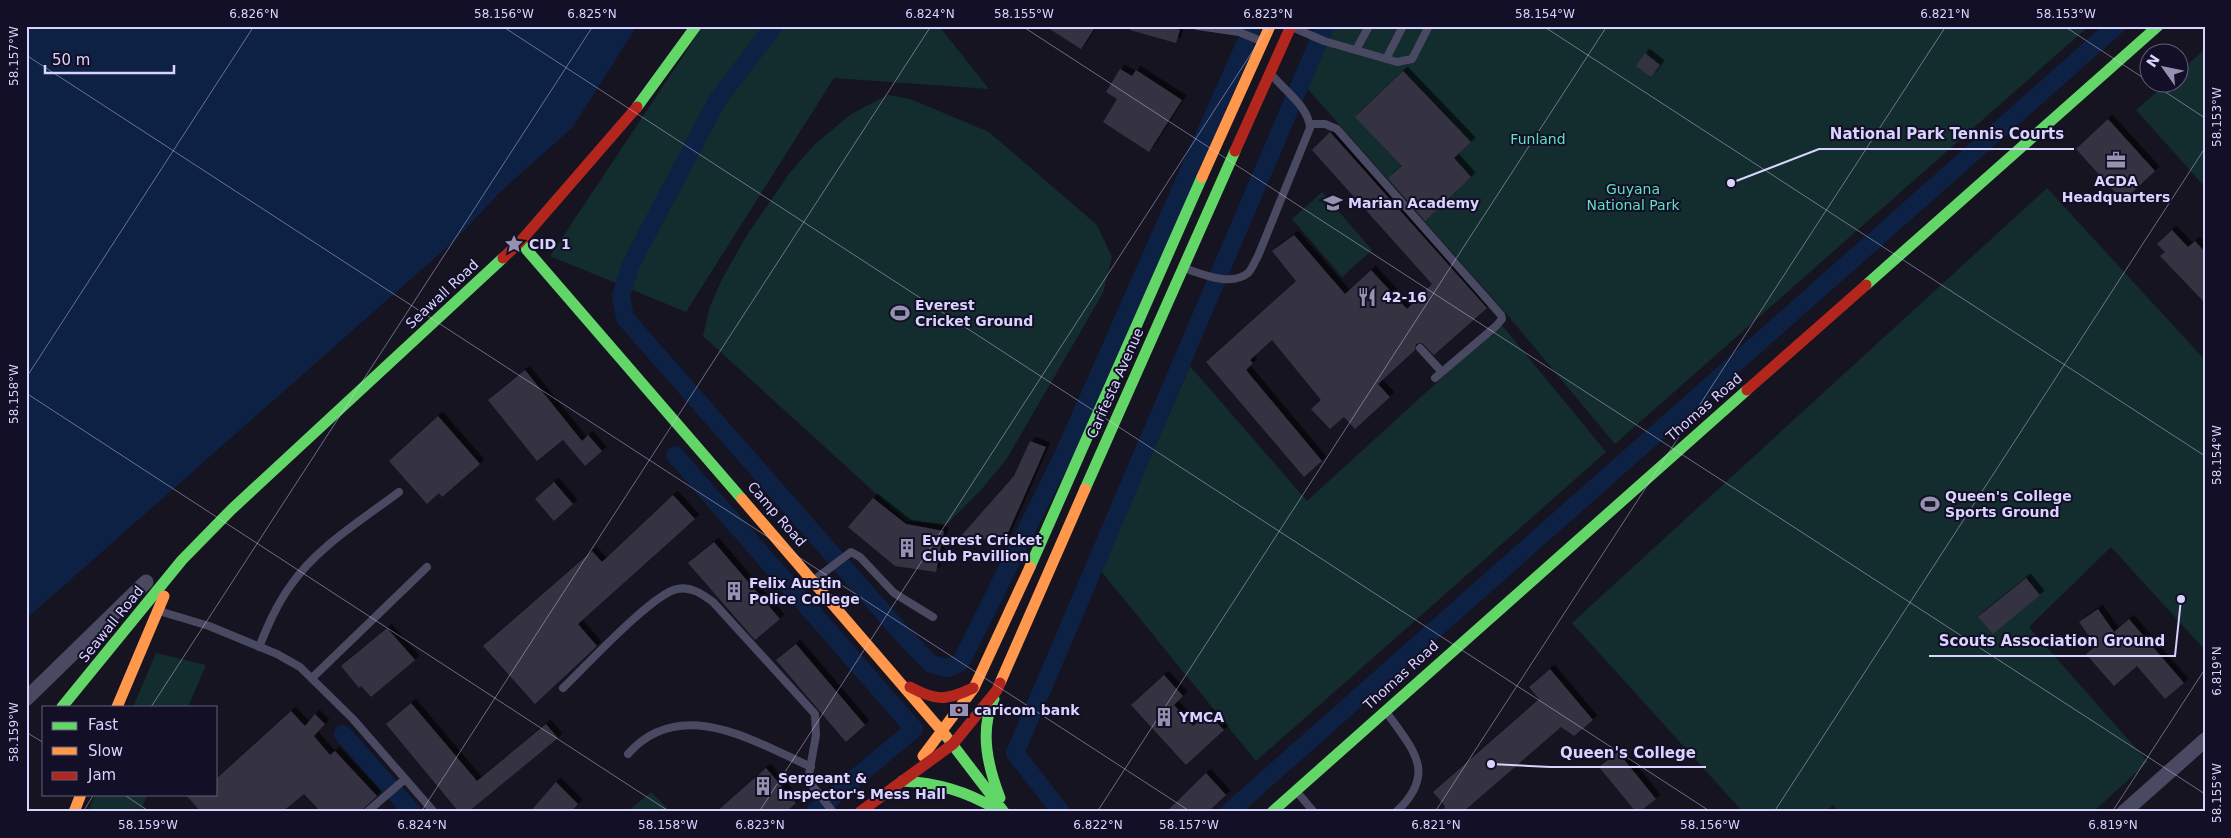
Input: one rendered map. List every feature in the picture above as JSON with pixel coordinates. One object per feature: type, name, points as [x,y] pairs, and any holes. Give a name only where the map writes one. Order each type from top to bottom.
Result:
[{"type":"street","name":"Seawall Road","points":[[63,706],[182,560],[239,502],[520,242],[624,124],[696,26]]},
{"type":"street","name":"Carifesta Avenue","points":[[902,781],[942,732],[974,688],[1048,527],[1163,262],[1270,26]]},
{"type":"street","name":"Carifesta Avenue","points":[[902,781],[953,744],[997,690],[1182,268],[1291,26]]},
{"type":"street","name":"Thomas Road","points":[[1272,812],[2158,26]]},
{"type":"street","name":"Camp Road","points":[[520,242],[901,682],[953,744],[1005,812]]},
{"type":"street","name":"Seawall Road","points":[[117,706],[157,611],[182,560]]},
{"type":"street","points":[[26,699],[146,582]]},
{"type":"street","points":[[901,682],[925,695],[944,700],[974,688]]},
{"type":"street","points":[[997,690],[987,718],[988,741],[993,778],[1005,812]]},
{"type":"street","points":[[2124,812],[2205,740]]},
{"type":"street","points":[[860,812],[902,781],[948,785],[978,798],[999,812]]},
{"type":"street","points":[[69,796],[73,812]]},
{"type":"street","points":[[73,812],[80,796]]},
{"type":"lane","points":[[1198,26],[1239,32],[1263,42]]},
{"type":"lane","points":[[1291,26],[1324,41],[1397,62],[1412,59],[1429,26]]},
{"type":"lane","points":[[1356,50],[1369,26]]},
{"type":"lane","points":[[1386,59],[1403,26]]},
{"type":"lane","points":[[1182,268],[1221,278],[1242,277],[1250,272],[1310,128],[1310,124],[1298,104],[1270,73]]},
{"type":"lane","points":[[1310,124],[1325,124],[1337,129],[1501,315],[1502,319],[1496,326],[1435,378]]},
{"type":"lane","points":[[1420,348],[1442,372]]},
{"type":"lane","points":[[259,647],[273,613],[292,584],[319,555],[399,492]]},
{"type":"lane","points":[[814,580],[844,554],[851,552],[860,557],[894,593],[933,617]]},
{"type":"lane","points":[[312,678],[427,567]]},
{"type":"lane","points":[[563,688],[652,603],[666,593],[689,588],[713,602],[814,714],[816,735],[808,780],[833,812]]},
{"type":"lane","points":[[157,611],[209,626],[300,667],[353,719],[434,812]]},
{"type":"lane","points":[[1385,710],[1415,753],[1419,773],[1416,786],[1396,812]]},
{"type":"lane","points":[[628,754],[642,739],[655,731],[676,726],[701,725],[716,728],[766,747],[811,767]]},
{"type":"lane","points":[[367,812],[405,779]]},
{"type":"lane","points":[[1296,790],[1314,812]]},
{"type":"green space","points":[[703,26],[939,26],[989,89],[834,78],[686,312],[550,256]]},
{"type":"green space","name":"Guyana National Park","points":[[1333,26],[2089,26],[1615,444],[1510,318],[1307,88]]},
{"type":"green space","points":[[2205,49],[2205,187],[2136,110],[2157,92],[2188,92],[2188,64]]},
{"type":"green space","name":"Everest Cricket Ground","points":[[888,95],[910,99],[989,132],[1097,225],[1112,257],[1103,293],[1006,460],[981,490],[947,524],[906,521],[703,336],[710,306],[722,279],[747,235],[789,174],[814,145],[851,114]]},
{"type":"green space","name":"Queen's College Sports Ground","points":[[2047,188],[2205,360],[2205,650],[2111,547],[2029,627],[2148,762],[2093,812],[1839,812],[1833,805],[1826,812],[1743,812],[1572,623]]},
{"type":"green space","points":[[1322,192],[1372,250],[1342,277],[1292,219]]},
{"type":"green space","points":[[1501,324],[1606,452],[1256,761],[1101,571],[1190,366],[1307,501]]},
{"type":"green space","points":[[156,653],[206,665],[188,706],[133,706]]},
{"type":"green space","points":[[651,792],[671,812],[627,812]]},
{"type":"green space","points":[[94,796],[147,796],[140,812],[88,812]]},
{"type":"water","points":[[26,26],[637,26],[572,128],[501,191],[455,240],[26,619]]},
{"type":"building","points":[[1045,26],[1096,26],[1081,49]]},
{"type":"building","points":[[1131,26],[1165,26],[1180,30],[1176,43],[1130,30]]},
{"type":"building","points":[[1645,53],[1660,65],[1651,77],[1636,66]]},
{"type":"building","points":[[1120,69],[1132,76],[1136,70],[1182,100],[1149,152],[1103,122],[1117,99],[1106,92]]},
{"type":"building","points":[[1403,71],[1471,142],[1454,158],[1471,177],[1425,221],[1388,178],[1402,166],[1355,117]]},
{"type":"building","name":"ACDA Headquarters","points":[[2108,119],[2155,171],[2123,201],[2076,149]]},
{"type":"building","points":[[1330,132],[1487,308],[1434,355],[1422,343],[1416,344],[1415,350],[1378,384],[1390,397],[1355,429],[1344,417],[1330,429],[1311,409],[1321,400],[1272,340],[1250,360],[1253,363],[1246,370],[1322,461],[1304,477],[1206,362],[1296,281],[1272,251],[1294,235],[1345,294],[1371,270],[1407,309],[1432,284],[1312,150]]},
{"type":"building","points":[[2172,230],[2188,247],[2195,241],[2205,252],[2205,303],[2160,256],[2165,252],[2157,244]]},
{"type":"building","points":[[525,370],[582,441],[588,435],[602,451],[585,466],[563,440],[537,461],[488,400]]},
{"type":"building","points":[[438,416],[480,464],[442,497],[439,493],[427,504],[389,461]]},
{"type":"building","points":[[1030,441],[1046,447],[1004,542],[961,536],[1014,476]]},
{"type":"building","points":[[554,482],[573,504],[554,521],[535,499]]},
{"type":"building","points":[[673,495],[695,519],[578,624],[597,646],[535,704],[483,646],[592,551],[602,562]]},
{"type":"building","name":"Everest Cricket Club Pavillion","points":[[873,498],[906,524],[944,531],[936,572],[895,566],[848,527]]},
{"type":"building","name":"Felix Austin Police College","points":[[714,542],[780,619],[755,640],[688,563]]},
{"type":"building","points":[[2026,578],[2040,595],[1993,634],[1978,617]]},
{"type":"building","points":[[2098,609],[2114,632],[2129,619],[2184,683],[2165,699],[2137,666],[2114,686],[2086,654],[2096,646],[2079,622]]},
{"type":"building","points":[[387,628],[415,660],[371,697],[361,686],[359,688],[341,666]]},
{"type":"building","points":[[796,644],[865,725],[846,742],[776,660]]},
{"type":"building","points":[[1550,669],[1593,720],[1574,736],[1561,727],[1463,812],[1444,812],[1445,806],[1433,792],[1539,699],[1529,687]]},
{"type":"building","name":"YMCA","points":[[1164,675],[1183,696],[1174,705],[1193,726],[1208,713],[1224,730],[1186,765],[1131,705]]},
{"type":"building","points":[[411,703],[477,781],[546,724],[558,738],[468,812],[459,812],[386,724]]},
{"type":"building","points":[[291,711],[305,726],[315,714],[325,724],[314,736],[330,755],[335,751],[377,796],[360,812],[321,812],[304,794],[282,812],[201,812],[187,796],[218,796],[218,777]]},
{"type":"building","points":[[1618,752],[1656,799],[1639,812],[1636,812],[1599,767]]},
{"type":"building","name":"Sergeant & Inspector's Mess Hall","points":[[766,768],[796,803],[786,812],[716,812]]},
{"type":"building","points":[[1206,773],[1226,795],[1208,812],[1166,812]]},
{"type":"building","points":[[556,782],[578,804],[571,812],[530,812]]},
{"type":"waterway","points":[[774,26],[718,99],[630,266],[621,296],[625,318],[904,636],[931,664],[948,668],[961,662],[1062,458],[1245,44]]},
{"type":"waterway","points":[[1251,31],[1253,26]]},
{"type":"waterway","points":[[1061,812],[1015,753],[1325,26]]},
{"type":"waterway","points":[[1229,812],[2116,26]]},
{"type":"waterway","points":[[675,455],[914,729],[815,812]]},
{"type":"waterway","points":[[343,734],[412,812]]},
{"type":"traffic: fast","points":[[637,107],[696,26]]},
{"type":"traffic: fast","points":[[1866,285],[2158,26]]},
{"type":"traffic: fast","points":[[1085,489],[1235,151]]},
{"type":"traffic: fast","points":[[1030,567],[1202,177]]},
{"type":"traffic: fast","points":[[520,242],[742,499]]},
{"type":"traffic: fast","points":[[63,706],[182,560],[232,509],[503,258]]},
{"type":"traffic: fast","points":[[1272,812],[1747,390]]},
{"type":"traffic: fast","points":[[994,699],[989,711],[986,736],[989,761],[1000,798]]},
{"type":"traffic: fast","points":[[946,736],[1004,812]]},
{"type":"traffic: fast","points":[[902,781],[951,789],[974,797],[996,809]]},
{"type":"traffic: slow","points":[[1202,177],[1270,26]]},
{"type":"traffic: slow","points":[[1000,683],[1085,489]]},
{"type":"traffic: slow","points":[[742,499],[946,736]]},
{"type":"traffic: slow","points":[[923,756],[974,688],[1030,567]]},
{"type":"traffic: slow","points":[[117,706],[164,596]]},
{"type":"traffic: slow","points":[[74,812],[80,796]]},
{"type":"traffic: jam","points":[[1235,151],[1291,26]]},
{"type":"traffic: jam","points":[[503,258],[520,242],[637,107]]},
{"type":"traffic: jam","points":[[1747,390],[1866,285]]},
{"type":"traffic: jam","points":[[860,812],[953,744],[997,690],[1000,683]]},
{"type":"traffic: jam","points":[[910,687],[927,695],[941,698],[973,688]]},
{"type":"place","name":"ACDA Headquarters","points":[[2116,160]]},
{"type":"place","name":"National Park Tennis Courts","points":[[1731,183]]},
{"type":"place","name":"Marian Academy","points":[[1333,203]]},
{"type":"place","name":"CID 1","points":[[514,244]]},
{"type":"place","name":"42-16","points":[[1367,297]]},
{"type":"place","name":"Everest Cricket Ground","points":[[900,313]]},
{"type":"place","name":"Queen's College Sports Ground","points":[[1930,504]]},
{"type":"place","name":"Everest Cricket Club Pavillion","points":[[907,548]]},
{"type":"place","name":"Felix Austin Police College","points":[[734,591]]},
{"type":"place","name":"Scouts Association Ground","points":[[2181,599]]},
{"type":"place","name":"caricom bank","points":[[959,710]]},
{"type":"place","name":"YMCA","points":[[1164,717]]},
{"type":"place","name":"Queen's College","points":[[1491,764]]},
{"type":"place","name":"Sergeant & Inspector's Mess Hall","points":[[763,786]]},
{"type":"park label","name":"Funland","points":[[1538,139]]}]
